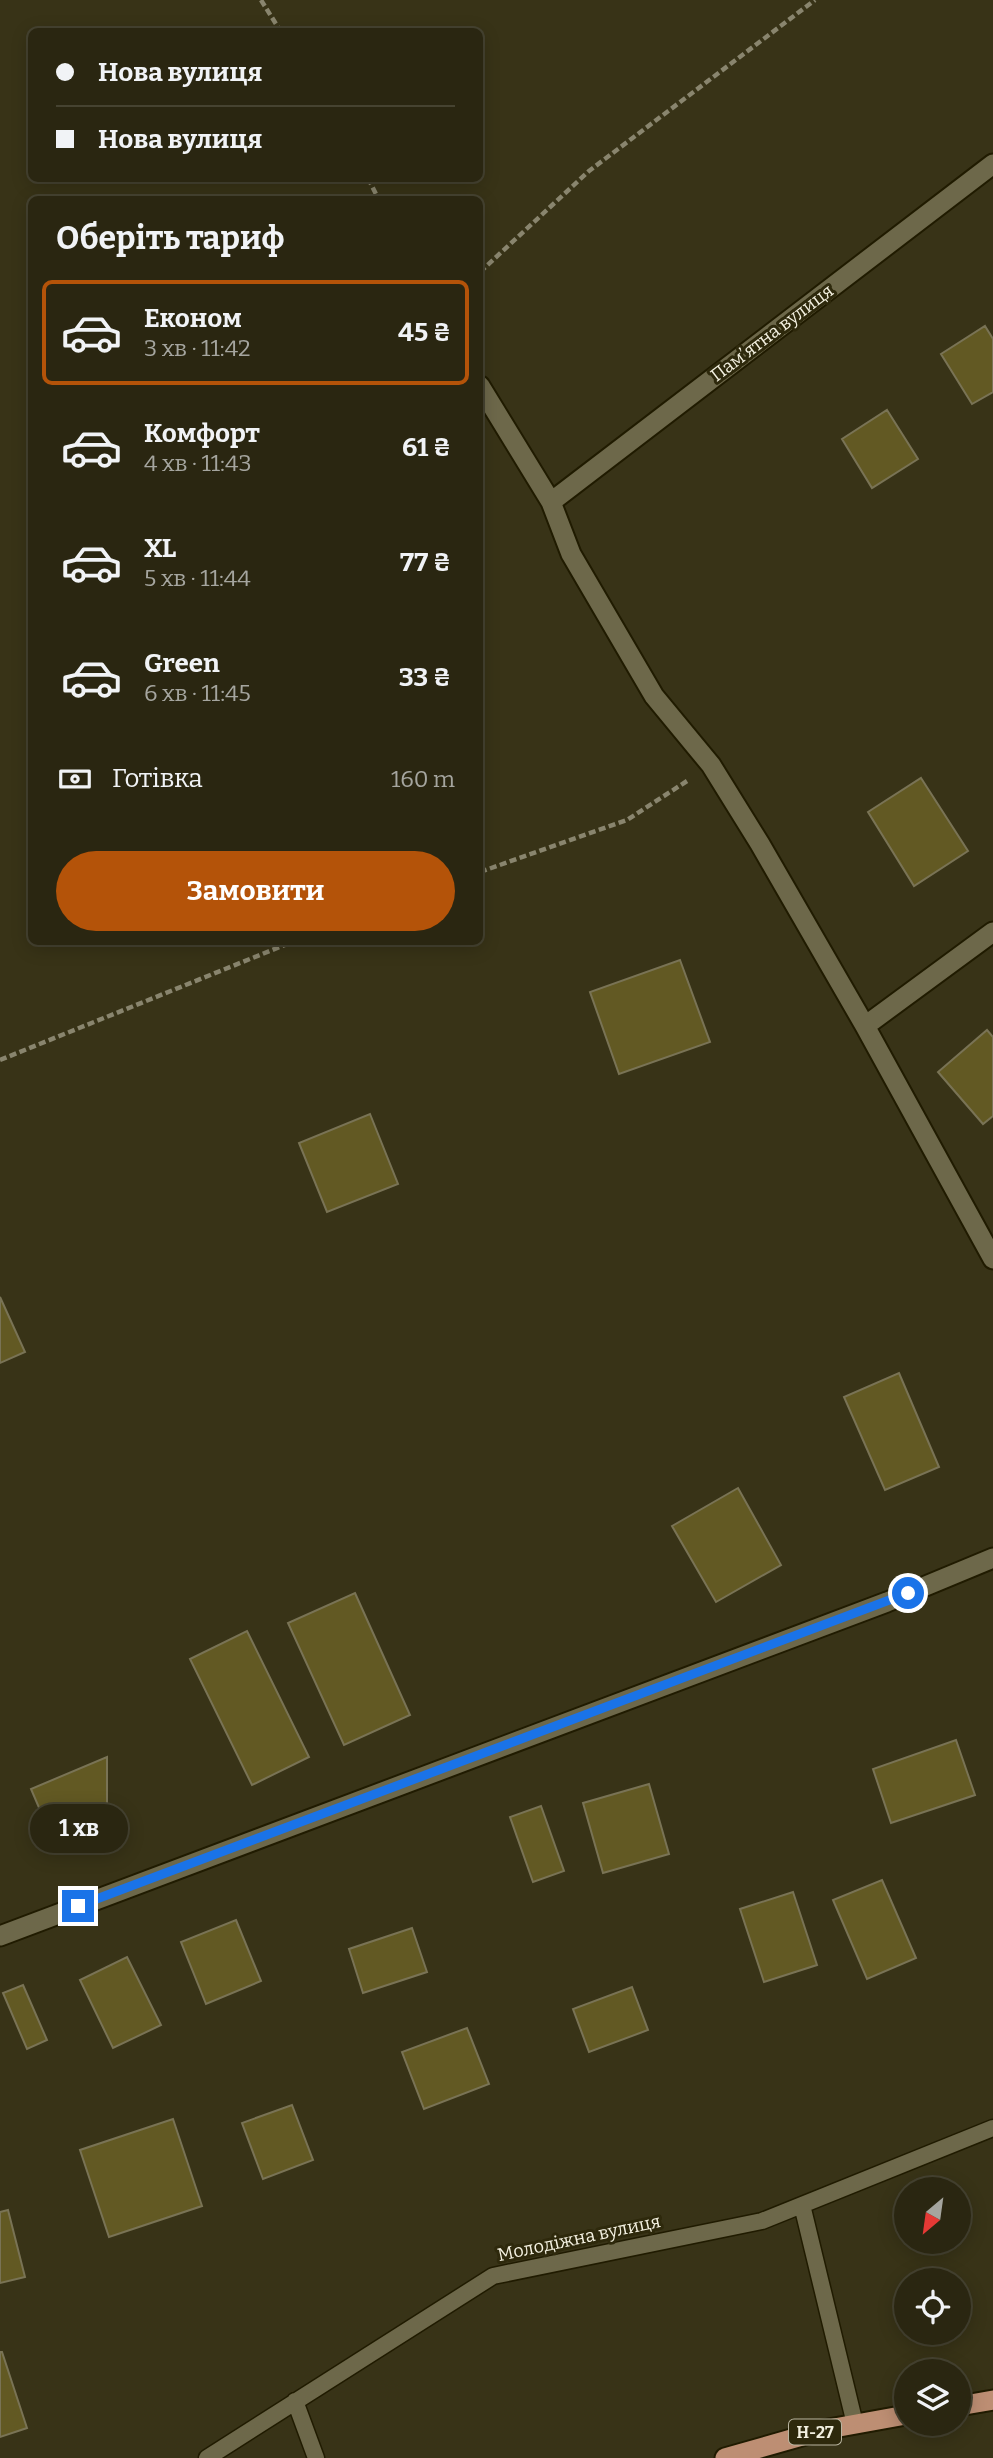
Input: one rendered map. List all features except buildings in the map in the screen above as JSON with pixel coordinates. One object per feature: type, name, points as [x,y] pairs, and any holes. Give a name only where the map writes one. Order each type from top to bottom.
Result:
[{"type":"main road","points":[[971,2404],[993,2400]]},
{"type":"main road","name":"Н-27","points":[[725,2458],[823,2430],[894,2417]]},
{"type":"street","name":"Памʼятна вулиця","points":[[551,502],[993,164]]},
{"type":"street","points":[[483,391],[551,502],[571,554],[653,696],[711,765],[760,844],[865,1026],[993,1259]]},
{"type":"street","points":[[865,1026],[993,932]]},
{"type":"street","points":[[0,1936],[887,1602],[993,1558]]},
{"type":"lane","name":"Молодіжна вулиця","points":[[207,2458],[493,2276],[762,2221],[993,2128]]},
{"type":"lane","points":[[802,2205],[855,2424]]},
{"type":"lane","points":[[295,2401],[316,2458]]},
{"type":"path","points":[[261,0],[278,28]]},
{"type":"path","points":[[483,269],[589,171],[815,0]]},
{"type":"path","points":[[483,871],[626,820],[711,765]]},
{"type":"path","points":[[0,1060],[285,945]]},
{"type":"route","points":[[78,1906],[908,1593]]}]
